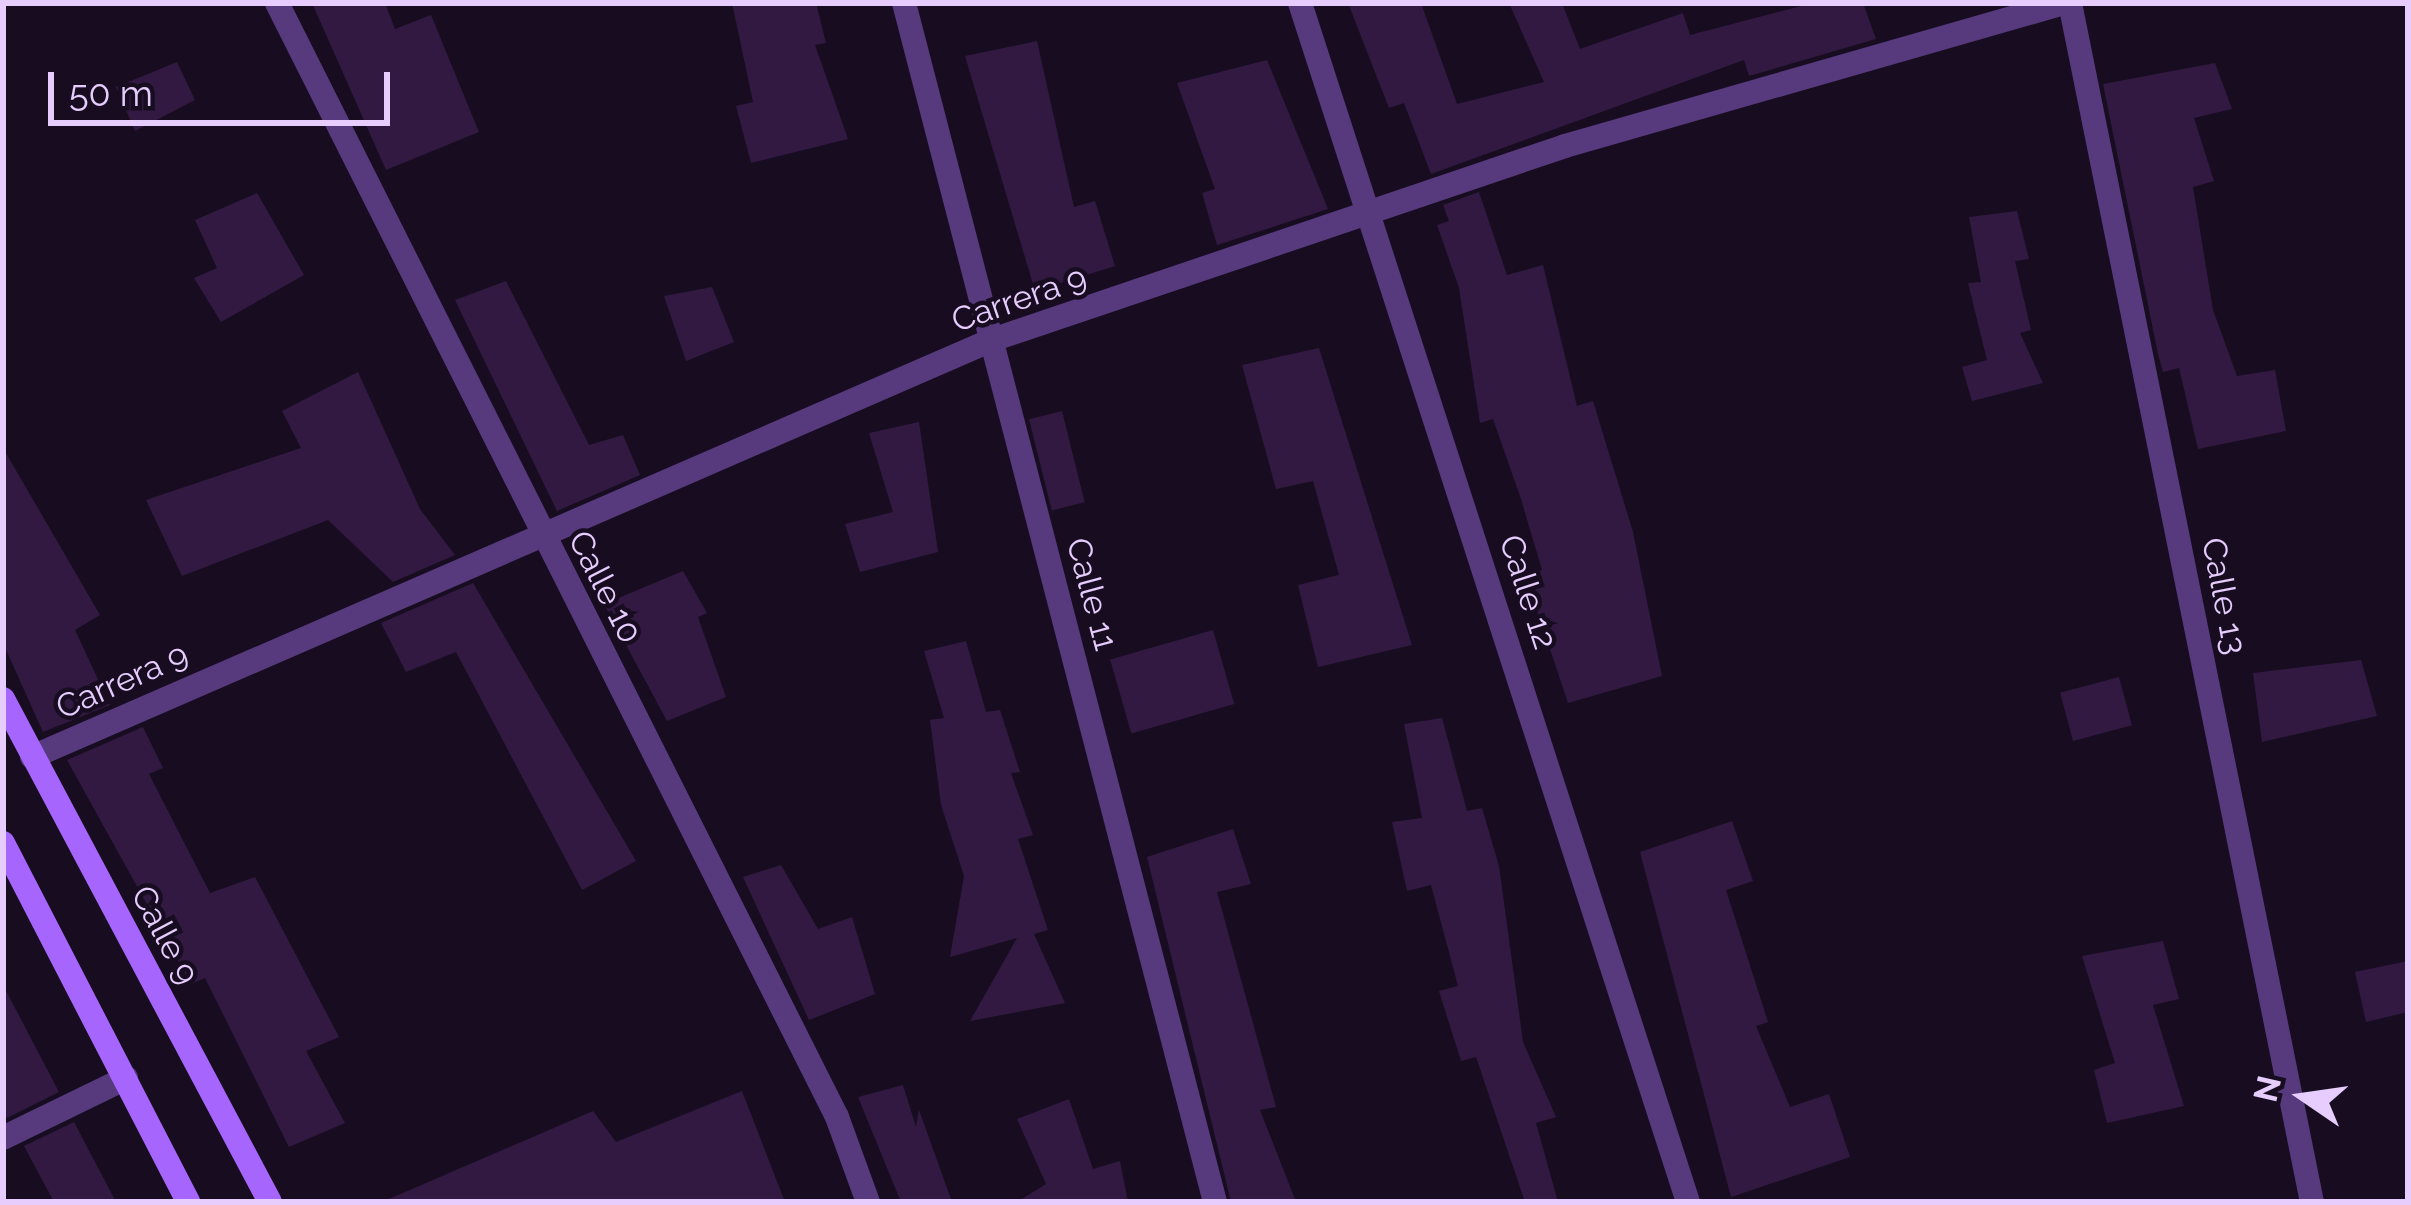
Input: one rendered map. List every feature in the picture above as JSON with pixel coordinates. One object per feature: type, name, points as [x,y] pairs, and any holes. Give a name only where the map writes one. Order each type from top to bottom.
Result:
[{"type":"street","name":"Calle 10","points":[[277,3],[837,1117],[868,1202]]},
{"type":"street","name":"Calle 11","points":[[904,3],[1215,1202]]},
{"type":"street","name":"Calle 12","points":[[1300,3],[1374,219],[1688,1202]]},
{"type":"street","name":"Carrera 9","points":[[32,757],[539,530],[992,340],[1374,219],[1564,146],[2067,3]]},
{"type":"street","name":"Calle 13","points":[[2067,3],[2312,1202]]},
{"type":"street","name":"Calle 9","points":[[3,701],[270,1202]]},
{"type":"street","points":[[3,843],[188,1202]]},
{"type":"street","points":[[3,1138],[126,1078]]},
{"type":"building","points":[[312,3],[385,3],[395,29],[431,15],[479,132],[386,170]]},
{"type":"building","points":[[732,3],[816,3],[826,43],[815,45],[848,139],[751,163],[736,106],[753,102]]},
{"type":"building","points":[[1348,3],[1421,3],[1457,104],[1544,82],[1509,3],[1562,3],[1580,49],[1683,13],[1690,35],[1813,3],[1863,3],[1876,39],[1749,76],[1744,60],[1431,174],[1404,103],[1389,108]]},
{"type":"building","points":[[1037,41],[1074,207],[1095,201],[1115,266],[1035,291],[965,56]]},
{"type":"building","points":[[1267,60],[1328,209],[1217,245],[1202,193],[1215,189],[1177,83]]},
{"type":"building","points":[[177,62],[195,100],[135,131],[116,87]]},
{"type":"building","points":[[2215,63],[2232,109],[2194,118],[2214,181],[2193,187],[2213,310],[2237,376],[2275,370],[2286,431],[2198,449],[2179,368],[2163,372],[2158,354],[2103,84]]},
{"type":"building","points":[[1479,192],[1507,275],[1543,265],[1577,406],[1593,401],[1633,532],[1662,676],[1568,703],[1525,575],[1542,570],[1521,499],[1493,419],[1480,423],[1459,288],[1437,225],[1449,221],[1443,205]]},
{"type":"building","points":[[257,193],[304,275],[221,322],[194,278],[217,268],[195,220]]},
{"type":"building","points":[[2017,211],[2029,259],[2015,261],[2031,330],[2020,333],[2043,383],[1972,401],[1962,367],[1987,360],[1968,283],[1981,282],[1969,217]]},
{"type":"building","points":[[506,281],[589,445],[623,435],[640,475],[557,511],[455,300]]},
{"type":"building","points":[[712,287],[734,342],[686,361],[664,296]]},
{"type":"building","points":[[1319,348],[1412,645],[1318,667],[1298,585],[1339,575],[1313,481],[1276,489],[1242,365]]},
{"type":"building","points":[[358,372],[420,509],[455,555],[393,582],[328,520],[182,576],[146,500],[301,448],[282,411]]},
{"type":"building","points":[[1062,411],[1085,502],[1052,510],[1029,419]]},
{"type":"building","points":[[919,422],[938,552],[860,572],[845,524],[893,512],[869,433]]},
{"type":"building","points":[[3,448],[100,615],[75,630],[110,705],[43,732],[3,643]]},
{"type":"building","points":[[683,571],[707,613],[698,617],[726,697],[667,721],[604,604]]},
{"type":"building","points":[[473,583],[636,861],[582,890],[456,652],[406,672],[381,623]]},
{"type":"building","points":[[1213,630],[1234,704],[1131,734],[1110,659]]},
{"type":"building","points":[[966,641],[986,712],[1000,710],[1020,772],[1011,773],[1033,835],[1018,839],[1048,930],[1034,934],[1065,1003],[970,1021],[1017,938],[950,957],[964,876],[941,805],[930,720],[944,718],[924,651]]},
{"type":"building","points":[[2361,660],[2377,716],[2262,742],[2253,673]]},
{"type":"building","points":[[2119,677],[2132,725],[2073,741],[2060,693]]},
{"type":"building","points":[[1442,718],[1467,811],[1482,808],[1499,866],[1523,1042],[1556,1117],[1536,1123],[1558,1202],[1525,1202],[1476,1057],[1461,1061],[1439,991],[1458,986],[1431,885],[1407,891],[1392,822],[1422,818],[1404,724]]},
{"type":"building","points":[[143,727],[163,768],[149,774],[210,893],[255,877],[339,1037],[306,1051],[345,1123],[289,1147],[205,978],[191,984],[67,760]]},
{"type":"building","points":[[1732,821],[1753,881],[1726,890],[1768,1022],[1756,1026],[1790,1107],[1829,1094],[1850,1157],[1731,1197],[1640,852]]},
{"type":"building","points":[[1233,829],[1251,884],[1217,892],[1276,1107],[1260,1110],[1296,1202],[1231,1202],[1147,857]]},
{"type":"building","points":[[781,865],[818,929],[852,917],[875,994],[809,1020],[743,877]]},
{"type":"building","points":[[2163,941],[2179,999],[2153,1005],[2184,1106],[2107,1123],[2094,1070],[2115,1063],[2082,956]]},
{"type":"building","points":[[2408,961],[2408,1012],[2366,1022],[2355,972]]},
{"type":"building","points":[[3,985],[59,1092],[7,1118],[3,1111]]},
{"type":"building","points":[[903,1085],[916,1127],[919,1110],[952,1202],[901,1202],[858,1097]]},
{"type":"building","points":[[742,1091],[785,1202],[382,1202],[593,1111],[616,1142]]},
{"type":"building","points":[[1069,1099],[1093,1169],[1120,1161],[1128,1202],[1017,1202],[1046,1184],[1017,1119]]},
{"type":"building","points":[[74,1122],[116,1202],[54,1202],[24,1146]]}]
